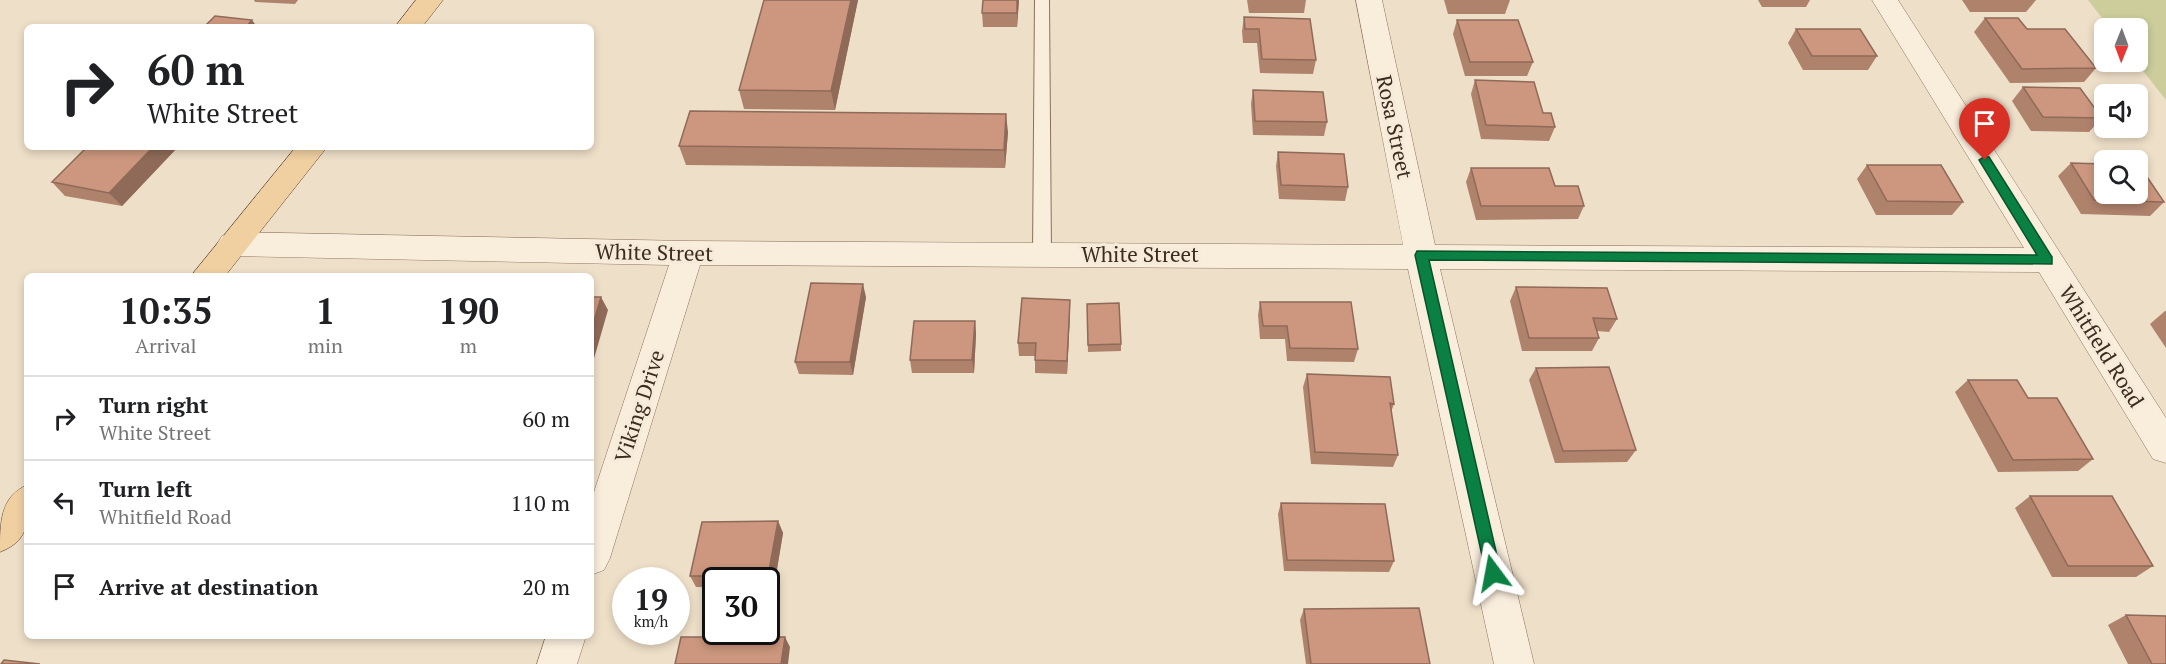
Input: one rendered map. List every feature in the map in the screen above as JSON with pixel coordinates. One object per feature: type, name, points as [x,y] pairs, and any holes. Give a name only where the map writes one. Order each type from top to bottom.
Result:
[{"type":"main road","points":[[410,24],[430,0]]},
{"type":"main road","points":[[209,273],[310,150]]},
{"type":"main road","points":[[0,535],[24,505]]},
{"type":"street","name":"Rosa Street","points":[[1368,0],[1421,255],[1514,664]]},
{"type":"street","name":"Whitfield Road","points":[[1885,0],[2166,448]]},
{"type":"street","name":"White Street","points":[[233,243],[688,253],[2047,260]]},
{"type":"street","name":"Viking Drive","points":[[594,549],[688,253]]},
{"type":"street","points":[[557,664],[565,639]]},
{"type":"lane","points":[[1042,0],[1042,254]]},
{"type":"green space","points":[[2088,0],[2166,0],[2166,100],[2144,72],[2148,72],[2148,18],[2102,18]]},
{"type":"building","points":[[764,0],[851,0],[831,91],[739,90]]},
{"type":"building","points":[[983,0],[1017,0],[1017,13],[982,13]]},
{"type":"building","points":[[215,16],[252,20],[249,24],[207,24]]},
{"type":"building","points":[[1244,17],[1310,19],[1316,60],[1262,59],[1259,29],[1245,29]]},
{"type":"building","points":[[1985,18],[2018,18],[2027,29],[2065,29],[2094,65],[2094,68],[2022,69]]},
{"type":"building","points":[[1457,20],[1518,20],[1533,62],[1470,62]]},
{"type":"building","points":[[1796,29],[1860,29],[1877,56],[1812,56]]},
{"type":"building","points":[[1475,80],[1534,82],[1543,113],[1551,113],[1555,127],[1486,125]]},
{"type":"building","points":[[2023,87],[2080,88],[2094,107],[2094,118],[2043,117]]},
{"type":"building","points":[[1253,90],[1323,92],[1327,122],[1255,121]]},
{"type":"building","points":[[690,111],[1006,114],[1004,150],[679,146]]},
{"type":"building","points":[[84,150],[150,150],[109,193],[52,182]]},
{"type":"building","points":[[1278,152],[1344,154],[1348,187],[1281,185]]},
{"type":"building","points":[[2071,163],[2094,164],[2094,200]]},
{"type":"building","points":[[1867,165],[1941,165],[1963,202],[1887,201]]},
{"type":"building","points":[[1471,168],[1549,168],[1555,186],[1578,186],[1584,206],[1481,206]]},
{"type":"building","points":[[2148,178],[2164,202],[2148,202]]},
{"type":"building","points":[[811,283],[863,284],[850,362],[795,362]]},
{"type":"building","points":[[1516,287],[1607,288],[1617,319],[1593,318],[1599,338],[1529,338]]},
{"type":"building","points":[[594,297],[601,297],[594,321]]},
{"type":"building","points":[[1022,298],[1070,300],[1067,361],[1035,360],[1036,343],[1018,343]]},
{"type":"building","points":[[1260,302],[1351,302],[1358,349],[1290,348],[1287,326],[1263,326]]},
{"type":"building","points":[[1119,303],[1121,344],[1088,345],[1087,304]]},
{"type":"building","points":[[914,321],[975,321],[972,360],[910,360]]},
{"type":"building","points":[[1609,367],[1636,450],[1563,451],[1536,368]]},
{"type":"building","points":[[1307,374],[1390,377],[1394,404],[1390,403],[1398,455],[1315,452]]},
{"type":"building","points":[[1968,380],[2017,380],[2028,398],[2057,398],[2093,459],[2013,460]]},
{"type":"building","points":[[2030,496],[2112,496],[2153,566],[2068,566]]},
{"type":"building","points":[[1281,503],[1385,504],[1394,561],[1287,560]]},
{"type":"building","points":[[778,521],[770,567],[702,567],[702,576],[690,576],[702,522]]},
{"type":"building","points":[[1419,608],[1430,664],[1311,664],[1304,609]]},
{"type":"building","points":[[2126,615],[2166,616],[2166,664],[2152,664]]},
{"type":"building","points":[[690,637],[702,637],[702,645],[780,645],[780,637],[785,637],[781,664],[675,664],[679,645],[690,645]]},
{"type":"building","points":[[4,660],[40,664],[1,664]]},
{"type":"route","points":[[1493,573],[1421,255],[2047,260],[1985,160]]}]
